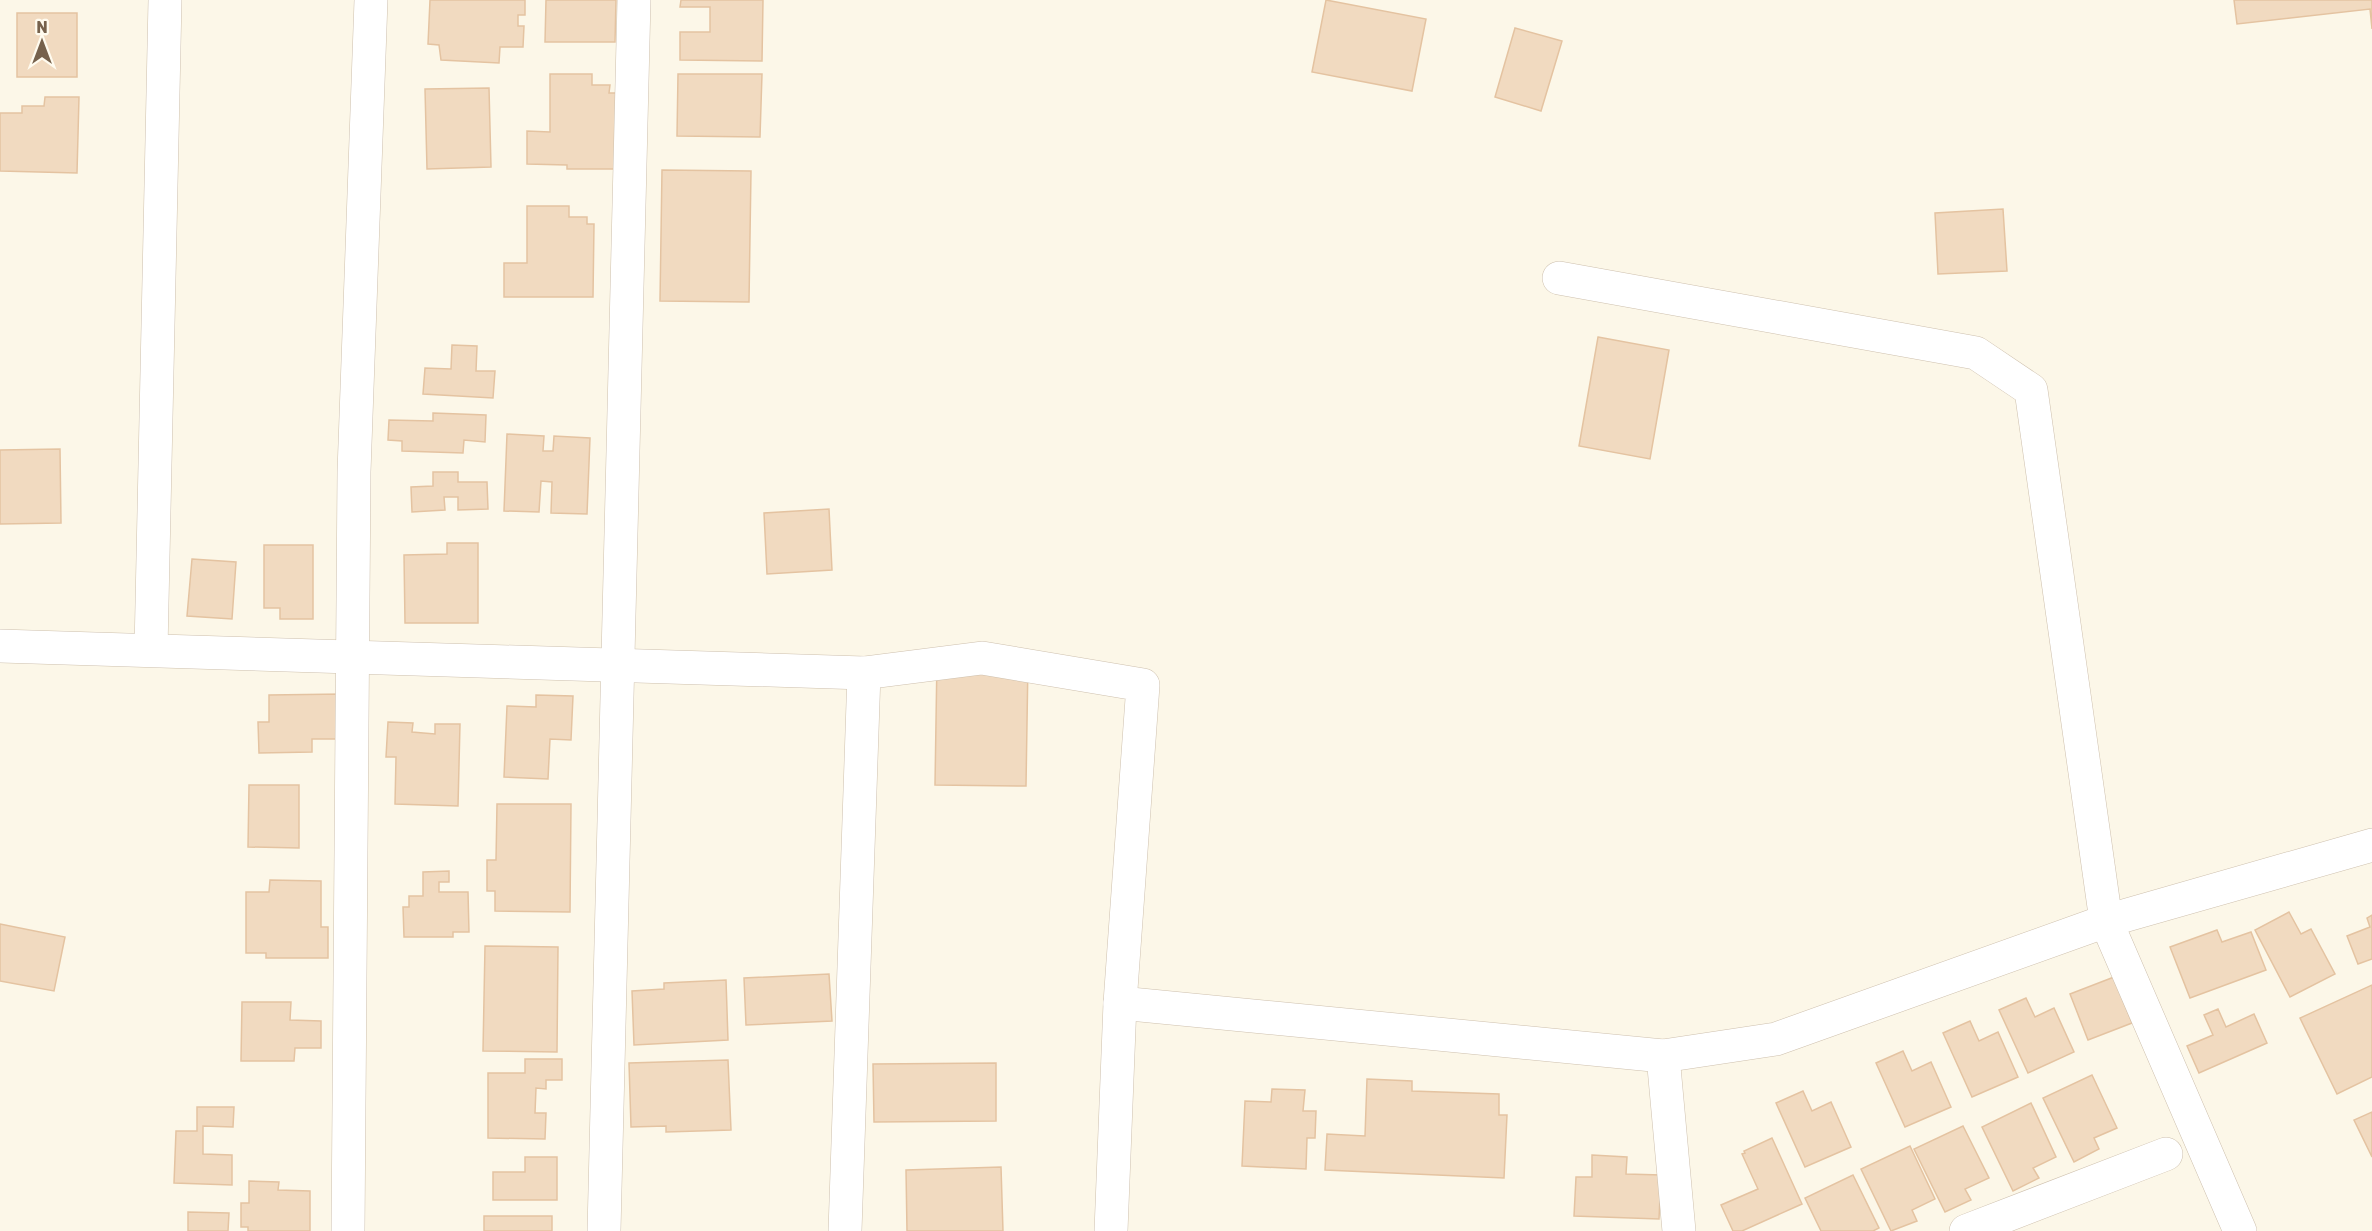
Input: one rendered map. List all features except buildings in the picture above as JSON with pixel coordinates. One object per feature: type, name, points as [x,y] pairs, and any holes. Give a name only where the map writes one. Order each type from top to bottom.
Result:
[{"type":"street","points":[[151,650],[165,0]]},
{"type":"street","points":[[348,1231],[354,472],[371,0]]},
{"type":"street","points":[[604,1231],[634,0]]},
{"type":"street","points":[[1559,278],[1976,353],[2031,390],[2106,921],[2240,1231]]},
{"type":"street","points":[[0,646],[864,673],[982,658],[1143,685],[1120,1003],[1111,1231]]},
{"type":"street","points":[[845,1231],[864,673]]},
{"type":"street","points":[[1120,1003],[1663,1056],[1776,1039],[2106,921],[2372,845]]},
{"type":"street","points":[[1663,1056],[1679,1231]]},
{"type":"street","points":[[1973,1230],[2166,1154]]}]
